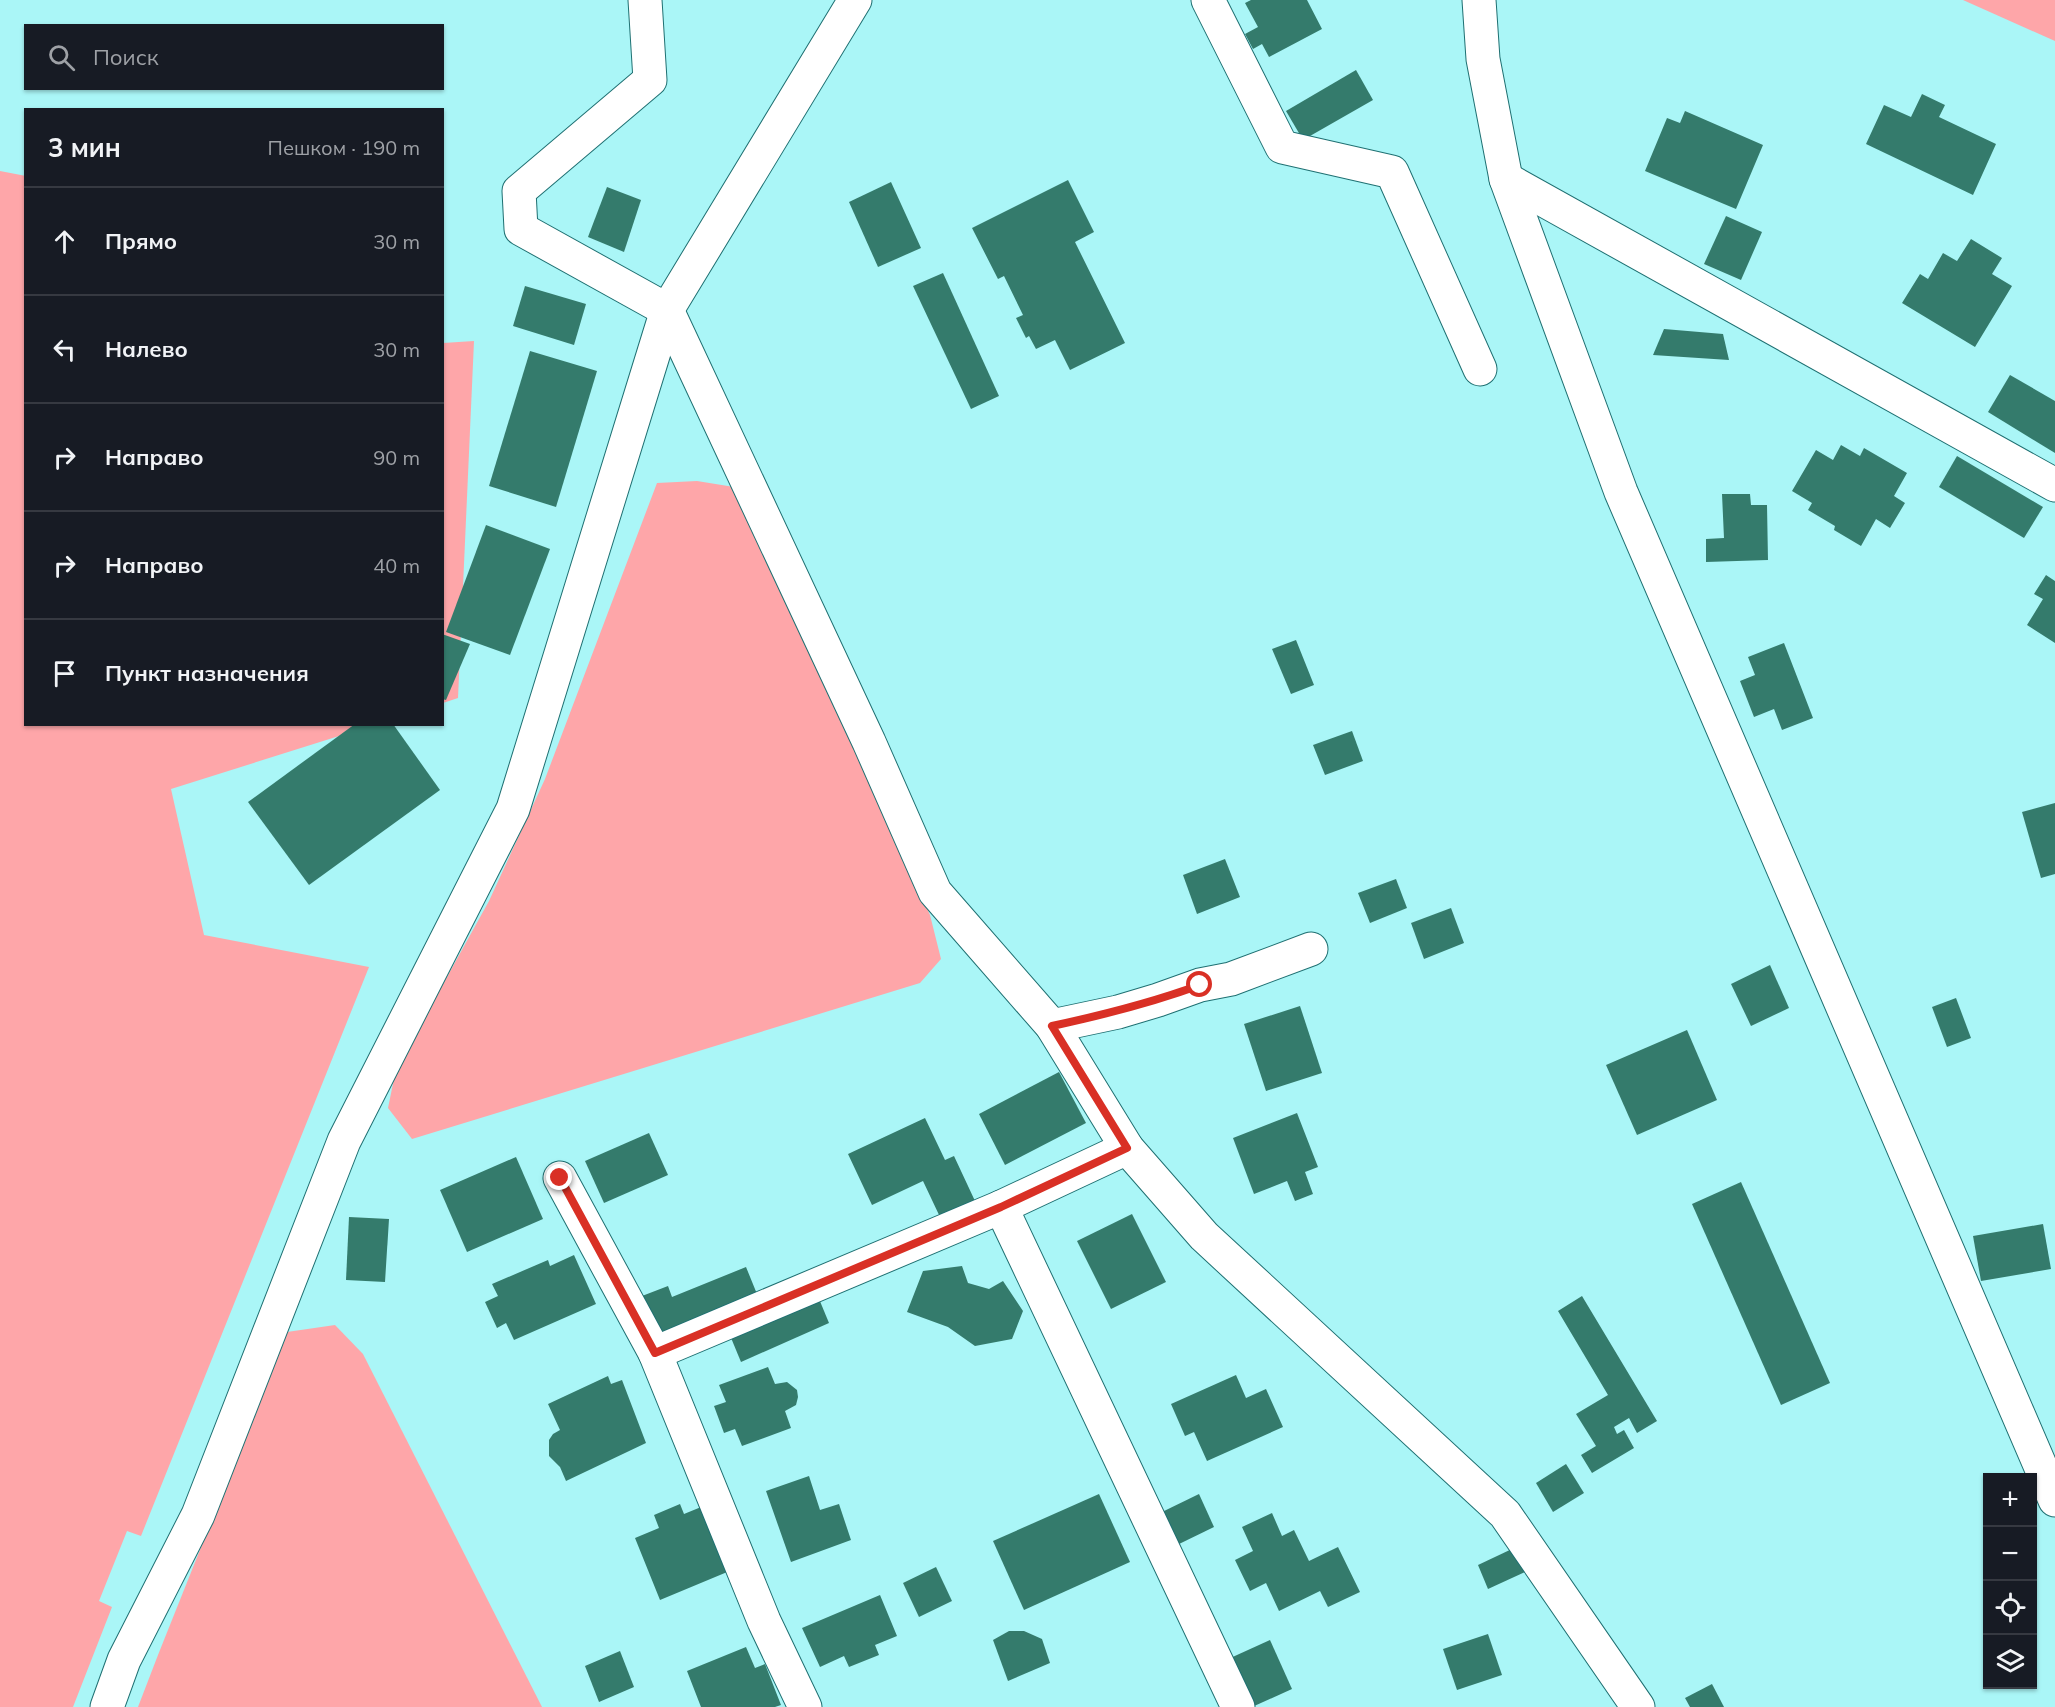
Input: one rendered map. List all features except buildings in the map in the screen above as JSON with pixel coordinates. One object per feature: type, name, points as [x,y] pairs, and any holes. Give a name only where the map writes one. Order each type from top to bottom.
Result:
[{"type":"street","points":[[645,0],[650,80],[519,191],[521,229],[667,310],[869,742],[935,892],[1052,1026],[1127,1148],[1204,1236],[1505,1514],[1638,1707]]},
{"type":"street","points":[[107,1707],[124,1660],[198,1515],[344,1142],[513,809],[667,310],[855,0]]},
{"type":"street","points":[[1208,0],[1282,147],[1392,172],[1480,369]]},
{"type":"street","points":[[1479,0],[1483,58],[1506,178],[1621,492],[2055,1500]]},
{"type":"street","points":[[1506,178],[2055,485]]},
{"type":"street","points":[[1052,1026],[1118,1012],[1200,985],[1231,979],[1311,949]]},
{"type":"street","points":[[655,1353],[1001,1207],[1127,1148]]},
{"type":"street","points":[[560,1178],[655,1353],[764,1621],[805,1707]]},
{"type":"street","points":[[1001,1207],[1238,1707]]},
{"type":"shaded area","points":[[1963,0],[2055,0],[2055,41]]},
{"type":"shaded area","points":[[0,171],[24,176],[24,726],[371,726],[171,789],[204,935],[369,967],[141,1536],[127,1531],[99,1601],[112,1607],[73,1707],[0,1707]]},
{"type":"shaded area","points":[[474,341],[458,698],[444,703],[444,343]]},
{"type":"shaded area","points":[[697,481],[734,487],[930,915],[941,959],[920,983],[412,1139],[388,1108],[396,1069],[489,901],[545,779],[657,483]]},
{"type":"shaded area","points":[[335,1325],[363,1354],[542,1707],[138,1707],[287,1332]]},
{"type":"route","points":[[560,1178],[655,1353],[1001,1207],[1127,1148],[1052,1026],[1118,1012],[1200,985]]}]
